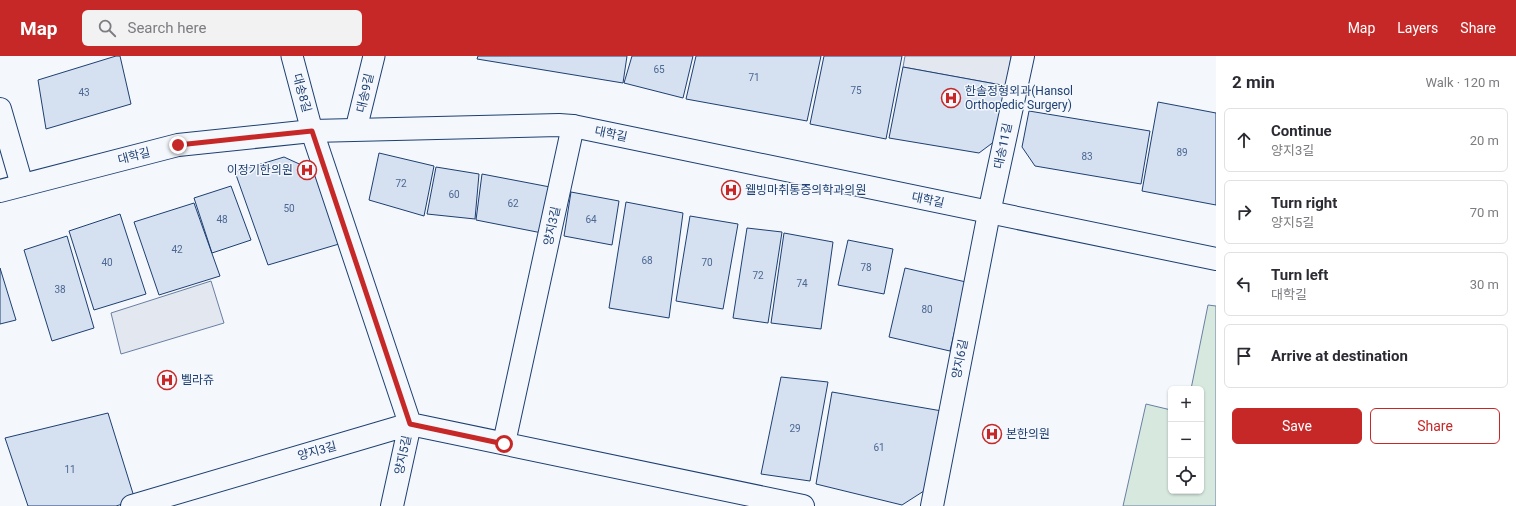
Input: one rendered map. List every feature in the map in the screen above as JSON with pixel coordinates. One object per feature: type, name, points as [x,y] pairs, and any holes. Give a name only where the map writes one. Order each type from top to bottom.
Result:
[{"type":"street","name":"대송8길","points":[[292,56],[312,131]]},
{"type":"street","name":"대송9길","points":[[356,129],[374,56]]},
{"type":"street","name":"대송11길","points":[[989,213],[1023,56]]},
{"type":"street","points":[[0,109],[22,185]]},
{"type":"street","name":"대학길","points":[[0,191],[178,145],[312,131],[559,125],[574,126],[1216,259]]},
{"type":"street","name":"양지3길","points":[[504,444],[574,126]]},
{"type":"street","name":"양지5길","points":[[312,131],[410,424],[392,506]]},
{"type":"street","name":"양지6길","points":[[932,506],[989,213]]},
{"type":"street","name":"양지3길","points":[[132,506],[410,424],[803,506]]},
{"type":"shaded area","points":[[905,56],[1011,56],[1007,86],[903,67]]},
{"type":"shaded area","points":[[211,281],[224,323],[121,354],[111,313]]},
{"type":"shaded area","points":[[1208,305],[1216,306],[1216,506],[1123,506],[1146,404],[1168,409],[1168,494],[1204,494],[1204,386],[1192,386]]},
{"type":"building","points":[[120,56],[131,104],[46,129],[38,80]]},
{"type":"building","points":[[478,56],[627,56],[623,83],[477,59]]},
{"type":"building","points":[[632,56],[693,56],[683,98],[624,83]]},
{"type":"building","points":[[696,56],[821,56],[807,121],[686,99]]},
{"type":"building","points":[[824,56],[902,56],[886,139],[810,124]]},
{"type":"building","name":"한솔정형외과(Hansol Orthopedic Surgery)","points":[[903,67],[1007,86],[999,138],[979,153],[889,138]]},
{"type":"building","points":[[1158,102],[1216,113],[1216,205],[1142,191]]},
{"type":"building","points":[[1029,111],[1150,131],[1141,184],[1035,166],[1022,147]]},
{"type":"building","points":[[379,153],[434,166],[424,216],[369,200]]},
{"type":"building","points":[[284,157],[319,173],[339,244],[268,265],[235,172]]},
{"type":"building","points":[[436,167],[479,174],[475,219],[427,214]]},
{"type":"building","points":[[482,174],[550,187],[542,233],[476,220]]},
{"type":"building","points":[[231,186],[251,240],[212,253],[194,198]]},
{"type":"building","points":[[571,192],[619,201],[612,245],[564,236]]},
{"type":"building","points":[[626,202],[683,213],[669,318],[609,308]]},
{"type":"building","points":[[194,203],[220,276],[159,295],[134,222]]},
{"type":"building","points":[[120,214],[146,294],[94,310],[69,231]]},
{"type":"building","points":[[690,216],[738,224],[723,309],[676,301]]},
{"type":"building","points":[[747,228],[782,232],[768,323],[733,318]]},
{"type":"building","points":[[784,233],[833,242],[821,329],[771,323]]},
{"type":"building","points":[[67,236],[94,328],[52,341],[24,250]]},
{"type":"building","points":[[848,240],[893,249],[884,294],[838,285]]},
{"type":"building","points":[[0,268],[16,320],[0,324]]},
{"type":"building","points":[[905,268],[966,282],[950,351],[889,337]]},
{"type":"building","points":[[781,377],[828,382],[810,481],[761,474]]},
{"type":"building","points":[[832,392],[942,411],[927,489],[902,505],[816,484]]},
{"type":"building","points":[[108,413],[135,500],[116,506],[28,506],[5,438]]},
{"type":"place","name":"한솔정형외과(Hansol Orthopedic Surgery)","points":[[951,98]]},
{"type":"place","name":"이정기한의원","points":[[307,170]]},
{"type":"place","name":"웰빙마취통증의학과의원","points":[[731,190]]},
{"type":"place","name":"벨라쥬","points":[[167,380]]},
{"type":"place","name":"본한의원","points":[[992,434]]},
{"type":"route","points":[[178,145],[312,131],[410,424],[504,444]]}]
